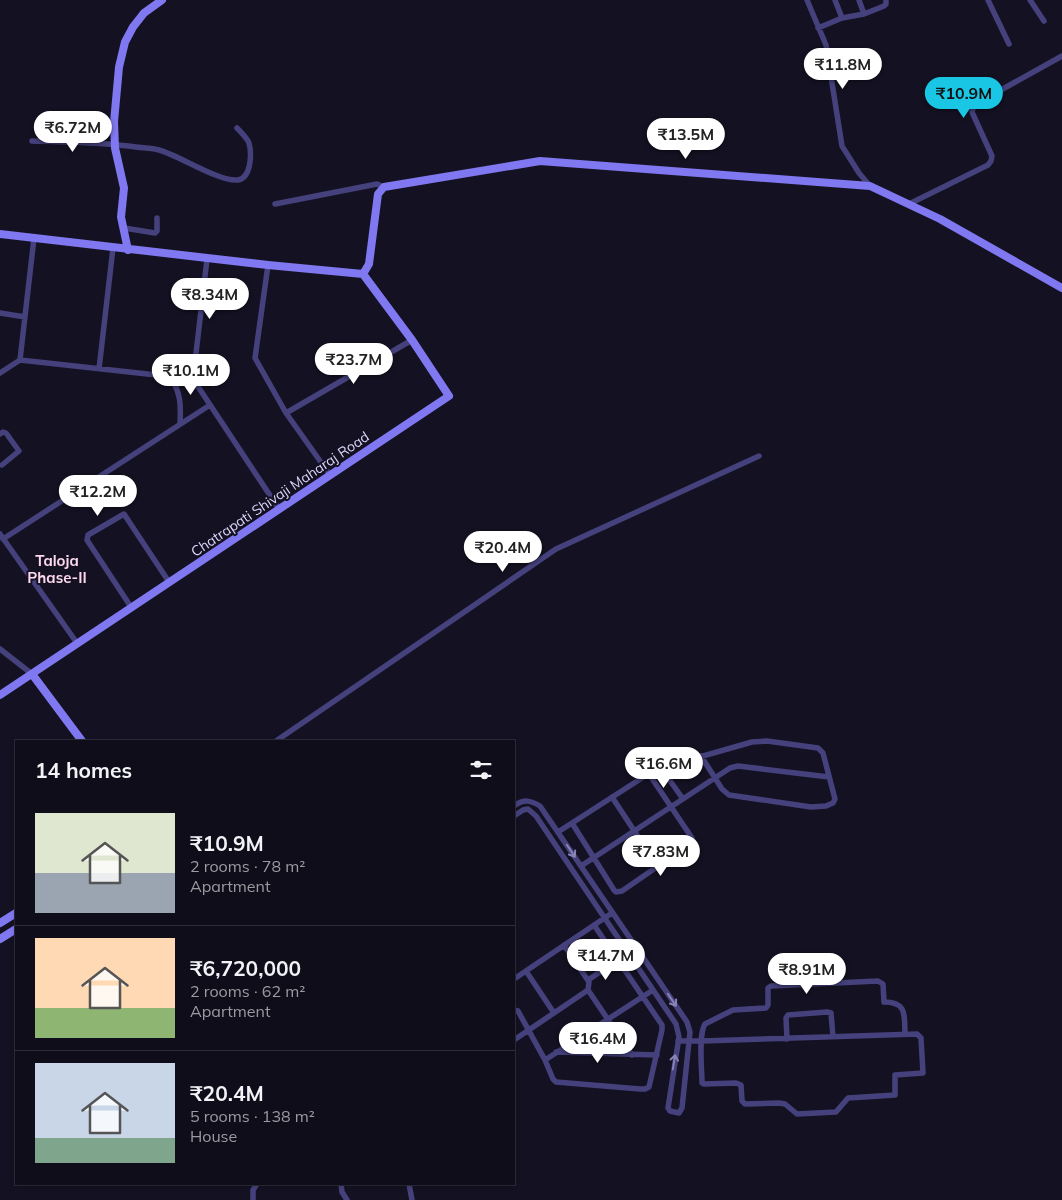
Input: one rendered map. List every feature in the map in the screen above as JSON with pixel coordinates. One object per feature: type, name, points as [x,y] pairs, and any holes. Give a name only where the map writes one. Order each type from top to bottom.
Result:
[{"type":"street","points":[[128,250],[121,217],[124,188],[115,144],[114,122],[119,67],[125,42],[133,27],[144,13],[162,0]]},
{"type":"street","points":[[807,0],[826,45],[842,146],[859,173],[870,186]]},
{"type":"street","points":[[835,0],[842,18]]},
{"type":"street","points":[[859,0],[864,14]]},
{"type":"street","points":[[818,28],[842,18],[864,14],[884,6],[886,0]]},
{"type":"street","points":[[988,0],[1009,44]]},
{"type":"street","points":[[1030,0],[1044,21]]},
{"type":"street","points":[[909,204],[988,165],[992,156],[972,112],[974,104],[1062,56]]},
{"type":"street","points":[[32,141],[115,144],[159,150],[215,174],[237,180],[243,178],[250,166],[249,142],[238,128]]},
{"type":"street","points":[[275,204],[376,184],[384,187],[540,160],[870,186],[940,219],[1062,288]]},
{"type":"street","points":[[0,234],[128,250],[363,274],[369,264],[378,194],[384,187]]},
{"type":"street","points":[[124,228],[155,233],[157,231],[157,218]]},
{"type":"street","points":[[20,360],[34,238]]},
{"type":"street","points":[[99,369],[113,248]]},
{"type":"street","points":[[207,258],[193,379],[279,509]]},
{"type":"street","points":[[268,265],[254,358],[286,413],[330,475]]},
{"type":"street","name":"Chatrapati Shivaji Maharaj Road","points":[[0,695],[449,396],[412,340],[363,274]]},
{"type":"street","points":[[0,313],[25,317]]},
{"type":"street","points":[[286,413],[412,340]]},
{"type":"street","points":[[0,373],[20,360],[193,379]]},
{"type":"street","points":[[170,377],[180,397],[180,424]]},
{"type":"street","points":[[78,643],[2,536],[210,404]]},
{"type":"street","points":[[0,434],[6,433],[20,451],[2,465]]},
{"type":"street","points":[[277,740],[448,625],[556,549],[758,456]]},
{"type":"street","points":[[131,607],[87,540],[88,535],[122,514],[125,515],[170,582]]},
{"type":"street","points":[[0,649],[32,674],[81,740]]},
{"type":"street","points":[[558,832],[648,774],[702,756],[759,741],[815,747],[823,753],[835,801],[826,806],[811,807],[729,795],[722,789],[702,756]]},
{"type":"street","points":[[581,866],[730,768],[738,766],[829,777]]},
{"type":"street","points":[[662,768],[683,799]]},
{"type":"street","points":[[572,823],[616,892],[622,891],[693,842],[648,774]]},
{"type":"street","points":[[612,797],[658,867]]},
{"type":"street","points":[[515,805],[528,800],[540,806],[687,1022],[690,1032],[681,1111],[674,1113],[668,1108],[678,1041],[676,1024],[536,816],[528,809],[528,800]]},
{"type":"street","points":[[515,815],[528,809]]},
{"type":"street","points":[[515,978],[612,912]]},
{"type":"street","points":[[0,923],[15,914]]},
{"type":"street","points":[[515,1010],[518,1011],[545,1060],[553,1080],[560,1083],[645,1089],[649,1087],[662,1025],[594,925]]},
{"type":"street","points":[[0,939],[15,929]]},
{"type":"street","points":[[515,1039],[588,990],[590,985],[588,980],[564,945]]},
{"type":"street","points":[[588,980],[618,960]]},
{"type":"street","points":[[526,971],[554,1013]]},
{"type":"street","points":[[678,1041],[702,1042],[904,1034],[916,1034],[922,1038],[923,1074],[895,1075],[895,1094],[848,1098],[836,1112],[797,1114],[785,1104],[745,1104],[742,1101],[741,1084],[702,1083],[702,1042],[702,1028],[705,1024],[728,1012],[766,1008],[768,1005],[768,988],[771,986],[878,981],[883,984],[884,1002],[895,1002],[904,1012],[904,1034]]},
{"type":"street","points":[[588,990],[632,1056]]},
{"type":"street","points":[[545,1060],[653,990]]},
{"type":"street","points":[[786,1039],[786,1018],[788,1015],[827,1012],[831,1013],[832,1016],[833,1037]]},
{"type":"street","points":[[556,1052],[632,1056],[657,1055]]},
{"type":"street","points":[[670,1090],[683,1091]]},
{"type":"street","points":[[252,1200],[253,1190],[256,1185]]},
{"type":"street","points":[[341,1185],[342,1192],[347,1200]]},
{"type":"street","points":[[409,1185],[412,1200]]},
{"type":"district","name":"Taloja Phase-II","points":[[57,570]]}]
